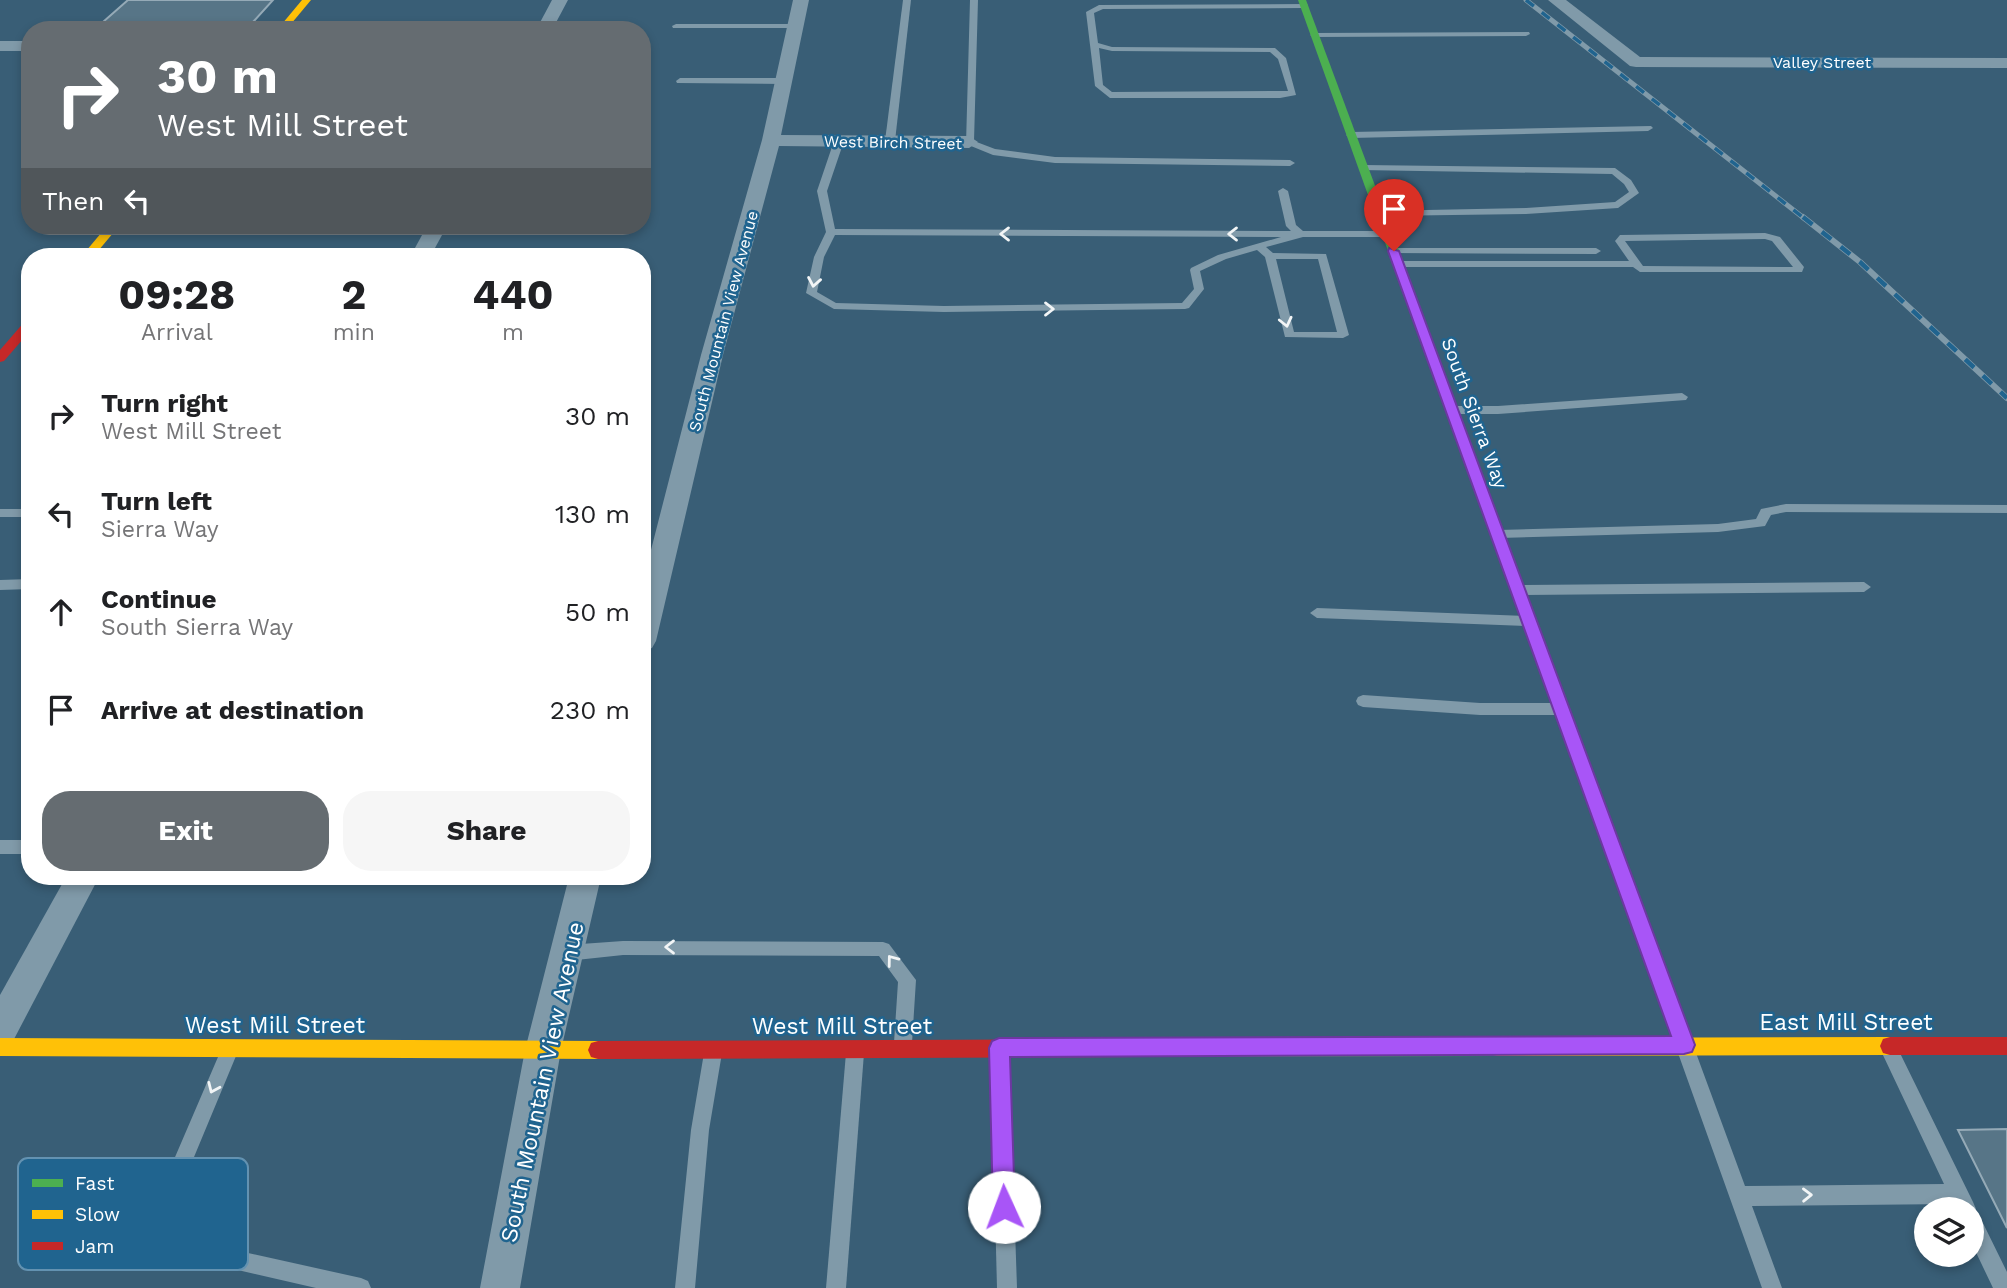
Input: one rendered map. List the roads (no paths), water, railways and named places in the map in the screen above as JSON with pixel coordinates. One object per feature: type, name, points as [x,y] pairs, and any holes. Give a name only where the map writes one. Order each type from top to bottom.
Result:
[{"type":"street","points":[[289,21],[307,0]]},
{"type":"street","points":[[549,21],[560,0]]},
{"type":"street","name":"South Mountain View Avenue","points":[[651,604],[712,355],[771,140],[802,0]]},
{"type":"street","name":"Valley Street","points":[[1556,0],[1636,62],[2007,63]]},
{"type":"street","name":"South Sierra Way","points":[[1303,3],[1684,1045]]},
{"type":"street","points":[[3,49],[21,48]]},
{"type":"street","name":"West Birch Street","points":[[771,140],[968,142]]},
{"type":"street","points":[[0,358],[21,340]]},
{"type":"street","points":[[0,1029],[79,885]]},
{"type":"street","name":"South Mountain View Avenue","points":[[500,1288],[543,1049],[583,885]]},
{"type":"street","name":"East Mill Street","points":[[1684,1045],[2007,1046]]},
{"type":"street","name":"West Mill Street","points":[[0,1047],[714,1049],[1684,1045]]},
{"type":"lane","points":[[890,141],[907,0]]},
{"type":"lane","points":[[968,142],[974,0]]},
{"type":"lane","points":[[1089,0],[1094,11]]},
{"type":"lane","points":[[1094,44],[1112,49],[1272,50],[1282,58],[1293,93],[1110,95],[1099,86],[1090,12],[1102,7],[1303,3]]},
{"type":"lane","points":[[676,26],[796,26]]},
{"type":"lane","points":[[1314,35],[1526,34]]},
{"type":"lane","points":[[680,81],[784,81]]},
{"type":"lane","points":[[1351,135],[1648,128]]},
{"type":"lane","points":[[838,141],[822,191],[831,232],[819,257],[811,293],[834,306],[944,309],[1185,306],[1199,289],[1195,270],[1222,257],[1301,234]]},
{"type":"lane","name":"West Birch Street","points":[[968,142],[993,152],[1055,160],[1290,163]]},
{"type":"lane","points":[[1363,168],[1573,169],[1615,172],[1628,181],[1633,193],[1618,205],[1526,211],[1380,212]]},
{"type":"lane","points":[[1283,191],[1291,226],[1301,234]]},
{"type":"lane","points":[[831,232],[1387,234]]},
{"type":"lane","points":[[1396,257],[1635,264],[1643,270],[1793,272],[1799,267],[1776,240],[1765,236],[1620,238],[1635,264]]},
{"type":"lane","points":[[1259,247],[1270,256],[1289,335],[1343,335],[1322,256],[1270,256]]},
{"type":"lane","points":[[1396,257],[1596,251]]},
{"type":"lane","points":[[1452,410],[1682,397]]},
{"type":"lane","points":[[1497,534],[1718,528],[1760,523],[1766,512],[1786,508],[2007,509]]},
{"type":"lane","points":[[0,513],[21,513]]},
{"type":"lane","points":[[0,585],[21,584]]},
{"type":"lane","points":[[1518,590],[1864,587]]},
{"type":"lane","points":[[1317,613],[1529,621]]},
{"type":"lane","points":[[1363,701],[1480,709],[1561,709]]},
{"type":"lane","points":[[0,847],[21,847]]},
{"type":"lane","points":[[567,953],[636,947],[884,949],[907,980],[903,1048]]},
{"type":"lane","points":[[1684,1045],[1772,1288]]},
{"type":"lane","points":[[1887,1045],[1960,1197]]},
{"type":"lane","points":[[183,1158],[231,1048]]},
{"type":"lane","points":[[836,1288],[855,1048]]},
{"type":"lane","points":[[999,1048],[1007,1288]]},
{"type":"lane","points":[[685,1288],[700,1130],[714,1049]]},
{"type":"lane","points":[[1739,1196],[1914,1200]]},
{"type":"lane","points":[[1984,1247],[2004,1288]]},
{"type":"lane","points":[[248,1263],[360,1288]]},
{"type":"railway","points":[[1526,0],[1805,219]]},
{"type":"railway","points":[[1803,217],[1860,262],[2007,398]]}]
